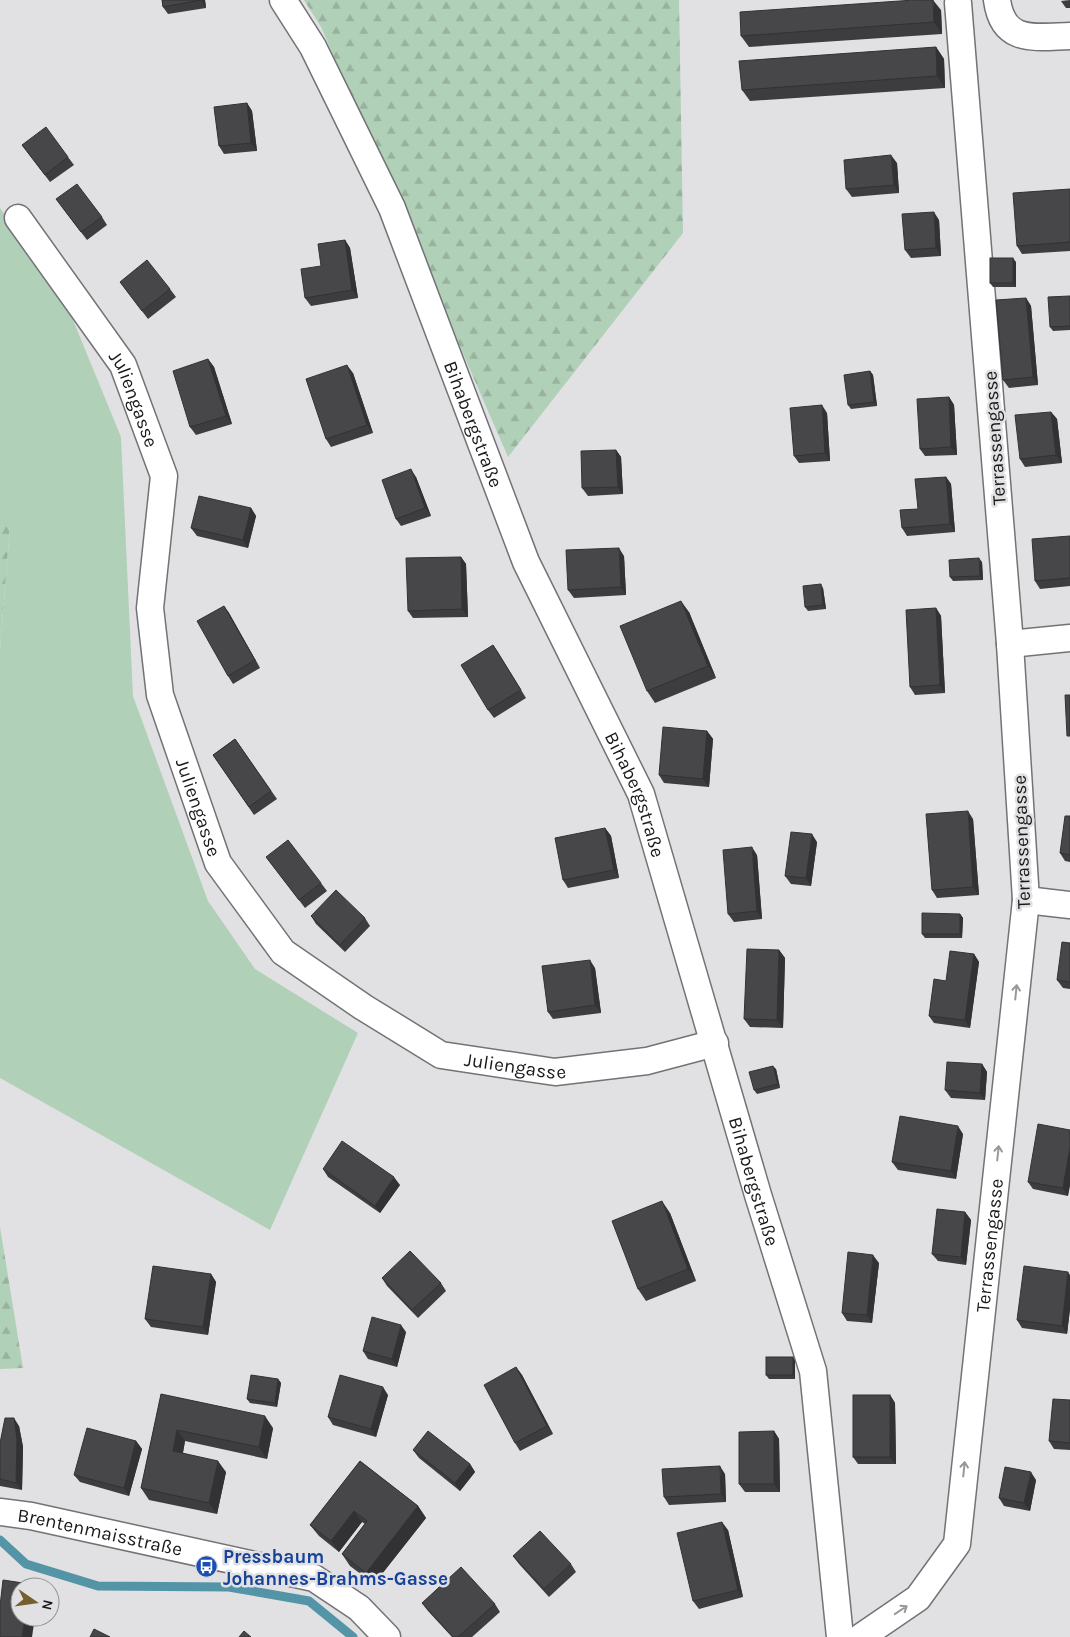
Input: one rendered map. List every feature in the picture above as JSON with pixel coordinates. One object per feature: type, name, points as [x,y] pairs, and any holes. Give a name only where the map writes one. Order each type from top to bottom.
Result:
[{"type":"street","name":"Bihabergstraße","points":[[283,0],[313,47],[392,208],[526,562],[641,794],[758,1195],[813,1371],[840,1637]]},
{"type":"street","points":[[997,0],[999,18],[1011,31],[1032,37],[1070,36]]},
{"type":"street","name":"Terrassengasse","points":[[861,1637],[918,1598],[957,1544],[1026,900],[1010,644],[958,3]]},
{"type":"street","name":"Juliengasse","points":[[18,218],[123,365],[164,476],[150,608],[160,694],[218,863],[283,952],[363,1007],[441,1055],[555,1072],[647,1061],[715,1043]]},
{"type":"street","points":[[1010,644],[1070,638]]},
{"type":"street","points":[[1026,900],[1070,905]]},
{"type":"street","name":"Brentenmaisstraße","points":[[6,1513],[31,1516],[314,1578],[360,1608],[387,1637]]},
{"type":"green space","points":[[304,0],[679,0],[683,233],[508,457],[321,27]]},
{"type":"green space","points":[[0,208],[64,298],[121,437],[133,696],[208,901],[255,969],[358,1033],[270,1230],[0,1078],[0,650],[10,527],[0,525]]},
{"type":"green space","points":[[0,525],[10,526],[0,650]]},
{"type":"green space","points":[[0,1227],[23,1368],[0,1369]]},
{"type":"building","points":[[162,0],[201,0],[163,7]]},
{"type":"building","points":[[933,0],[934,22],[741,36],[740,12]]},
{"type":"building","points":[[936,47],[937,76],[742,90],[739,61]]},
{"type":"building","points":[[247,103],[251,143],[219,146],[214,107]]},
{"type":"building","points":[[46,127],[68,157],[45,175],[22,145]]},
{"type":"building","points":[[891,155],[894,185],[846,189],[844,160]]},
{"type":"building","points":[[77,184],[102,217],[81,232],[56,199]]},
{"type":"building","points":[[1070,189],[1070,242],[1017,246],[1013,193]]},
{"type":"building","points":[[934,212],[936,248],[905,250],[902,214]]},
{"type":"building","points":[[345,240],[352,290],[305,298],[301,269],[321,266],[318,244]]},
{"type":"building","points":[[990,258],[1013,258],[1013,283],[990,283]]},
{"type":"building","points":[[147,260],[170,289],[142,311],[120,282]]},
{"type":"building","points":[[1070,296],[1070,326],[1050,327],[1048,297]]},
{"type":"building","points":[[1026,298],[1033,377],[1003,380],[996,300]]},
{"type":"building","points":[[208,359],[226,416],[190,427],[173,371]]},
{"type":"building","points":[[347,365],[367,425],[326,439],[306,379]]},
{"type":"building","points":[[870,371],[874,402],[848,405],[844,375]]},
{"type":"building","points":[[949,397],[951,447],[920,449],[917,399]]},
{"type":"building","points":[[822,405],[825,453],[794,456],[790,408]]},
{"type":"building","points":[[1051,412],[1056,455],[1020,459],[1015,415]]},
{"type":"building","points":[[616,450],[618,487],[582,488],[581,451]]},
{"type":"building","points":[[411,469],[425,508],[396,519],[382,480]]},
{"type":"building","points":[[946,477],[950,524],[902,528],[900,510],[918,509],[915,479]]},
{"type":"building","points":[[199,496],[251,508],[243,540],[191,528]]},
{"type":"building","points":[[1070,536],[1070,578],[1035,581],[1032,539]]},
{"type":"building","points":[[619,548],[621,587],[568,590],[566,550]]},
{"type":"building","points":[[461,557],[462,609],[408,611],[406,558]]},
{"type":"building","points":[[979,558],[980,576],[950,577],[949,560]]},
{"type":"building","points":[[821,584],[823,605],[805,607],[803,586]]},
{"type":"building","points":[[681,601],[708,666],[647,691],[620,626]]},
{"type":"building","points":[[224,606],[255,660],[228,676],[197,621]]},
{"type":"building","points":[[936,608],[940,685],[910,687],[906,610]]},
{"type":"building","points":[[493,645],[521,690],[488,710],[461,665]]},
{"type":"building","points":[[1065,695],[1070,695],[1070,736],[1067,736]]},
{"type":"building","points":[[663,727],[707,731],[703,779],[659,775]]},
{"type":"building","points":[[235,739],[271,791],[249,807],[213,755]]},
{"type":"building","points":[[968,811],[973,887],[932,890],[926,814]]},
{"type":"building","points":[[1065,816],[1070,816],[1070,855],[1060,853]]},
{"type":"building","points":[[605,828],[614,870],[563,880],[555,838]]},
{"type":"building","points":[[791,832],[812,834],[806,878],[785,876]]},
{"type":"building","points":[[288,840],[321,883],[299,900],[266,857]]},
{"type":"building","points":[[752,847],[757,911],[728,914],[723,850]]},
{"type":"building","points":[[336,890],[365,918],[340,945],[311,916]]},
{"type":"building","points":[[922,913],[960,914],[960,934],[922,934]]},
{"type":"building","points":[[1062,942],[1070,943],[1070,982],[1057,980]]},
{"type":"building","points":[[747,949],[779,950],[777,1020],[744,1019]]},
{"type":"building","points":[[950,951],[974,954],[965,1020],[929,1016],[934,979],[946,981]]},
{"type":"building","points":[[590,960],[595,1005],[548,1012],[542,966]]},
{"type":"building","points":[[947,1062],[982,1064],[980,1093],[945,1090]]},
{"type":"building","points":[[773,1066],[778,1084],[754,1090],[749,1072]]},
{"type":"building","points":[[900,1116],[958,1126],[951,1171],[892,1162]]},
{"type":"building","points":[[1038,1124],[1070,1130],[1070,1147],[1063,1188],[1028,1182]]},
{"type":"building","points":[[342,1141],[394,1177],[375,1206],[323,1169]]},
{"type":"building","points":[[662,1201],[688,1269],[638,1289],[612,1221]]},
{"type":"building","points":[[937,1209],[965,1212],[961,1257],[932,1254]]},
{"type":"building","points":[[410,1251],[441,1283],[412,1310],[382,1278]]},
{"type":"building","points":[[848,1252],[873,1255],[867,1315],[842,1313]]},
{"type":"building","points":[[153,1266],[211,1274],[203,1327],[145,1319]]},
{"type":"building","points":[[1024,1266],[1068,1272],[1062,1326],[1017,1320]]},
{"type":"building","points":[[372,1317],[401,1325],[392,1359],[363,1351]]},
{"type":"building","points":[[766,1357],[793,1357],[793,1375],[766,1375]]},
{"type":"building","points":[[516,1367],[547,1426],[515,1443],[484,1385]]},
{"type":"building","points":[[251,1375],[278,1379],[275,1403],[247,1399]]},
{"type":"building","points":[[340,1375],[383,1387],[371,1429],[328,1417]]},
{"type":"building","points":[[161,1394],[265,1416],[259,1447],[177,1430],[173,1451],[218,1461],[209,1503],[141,1488]]},
{"type":"building","points":[[853,1395],[890,1395],[890,1457],[853,1457]]},
{"type":"building","points":[[1053,1399],[1070,1400],[1070,1443],[1049,1441]]},
{"type":"building","points":[[5,1418],[14,1418],[17,1439],[16,1483],[0,1479],[0,1443]]},
{"type":"building","points":[[87,1428],[136,1441],[124,1488],[74,1475]]},
{"type":"building","points":[[428,1431],[470,1464],[455,1483],[413,1450]]},
{"type":"building","points":[[774,1431],[774,1484],[739,1484],[739,1432]]},
{"type":"building","points":[[360,1461],[418,1506],[366,1573],[342,1554],[367,1521],[354,1511],[331,1541],[310,1525]]},
{"type":"building","points":[[720,1466],[721,1494],[664,1497],[662,1469]]},
{"type":"building","points":[[1005,1467],[1031,1472],[1024,1503],[999,1498]]},
{"type":"building","points":[[722,1522],[738,1590],[693,1601],[677,1533]]},
{"type":"building","points":[[540,1531],[571,1564],[544,1589],[513,1556]]},
{"type":"building","points":[[461,1567],[495,1604],[458,1637],[453,1637],[422,1603]]},
{"type":"building","points":[[3,1580],[10,1581],[10,1627],[24,1627],[22,1637],[0,1637],[0,1606]]},
{"type":"building","points":[[94,1629],[110,1637],[90,1637]]},
{"type":"building","points":[[244,1631],[251,1637],[239,1637]]},
{"type":"waterway","points":[[0,1540],[26,1564],[98,1586],[229,1587],[309,1601],[353,1637]]},
{"type":"place","name":"Pressbaum Johannes-Brahms-Gasse","points":[[207,1567]]}]
